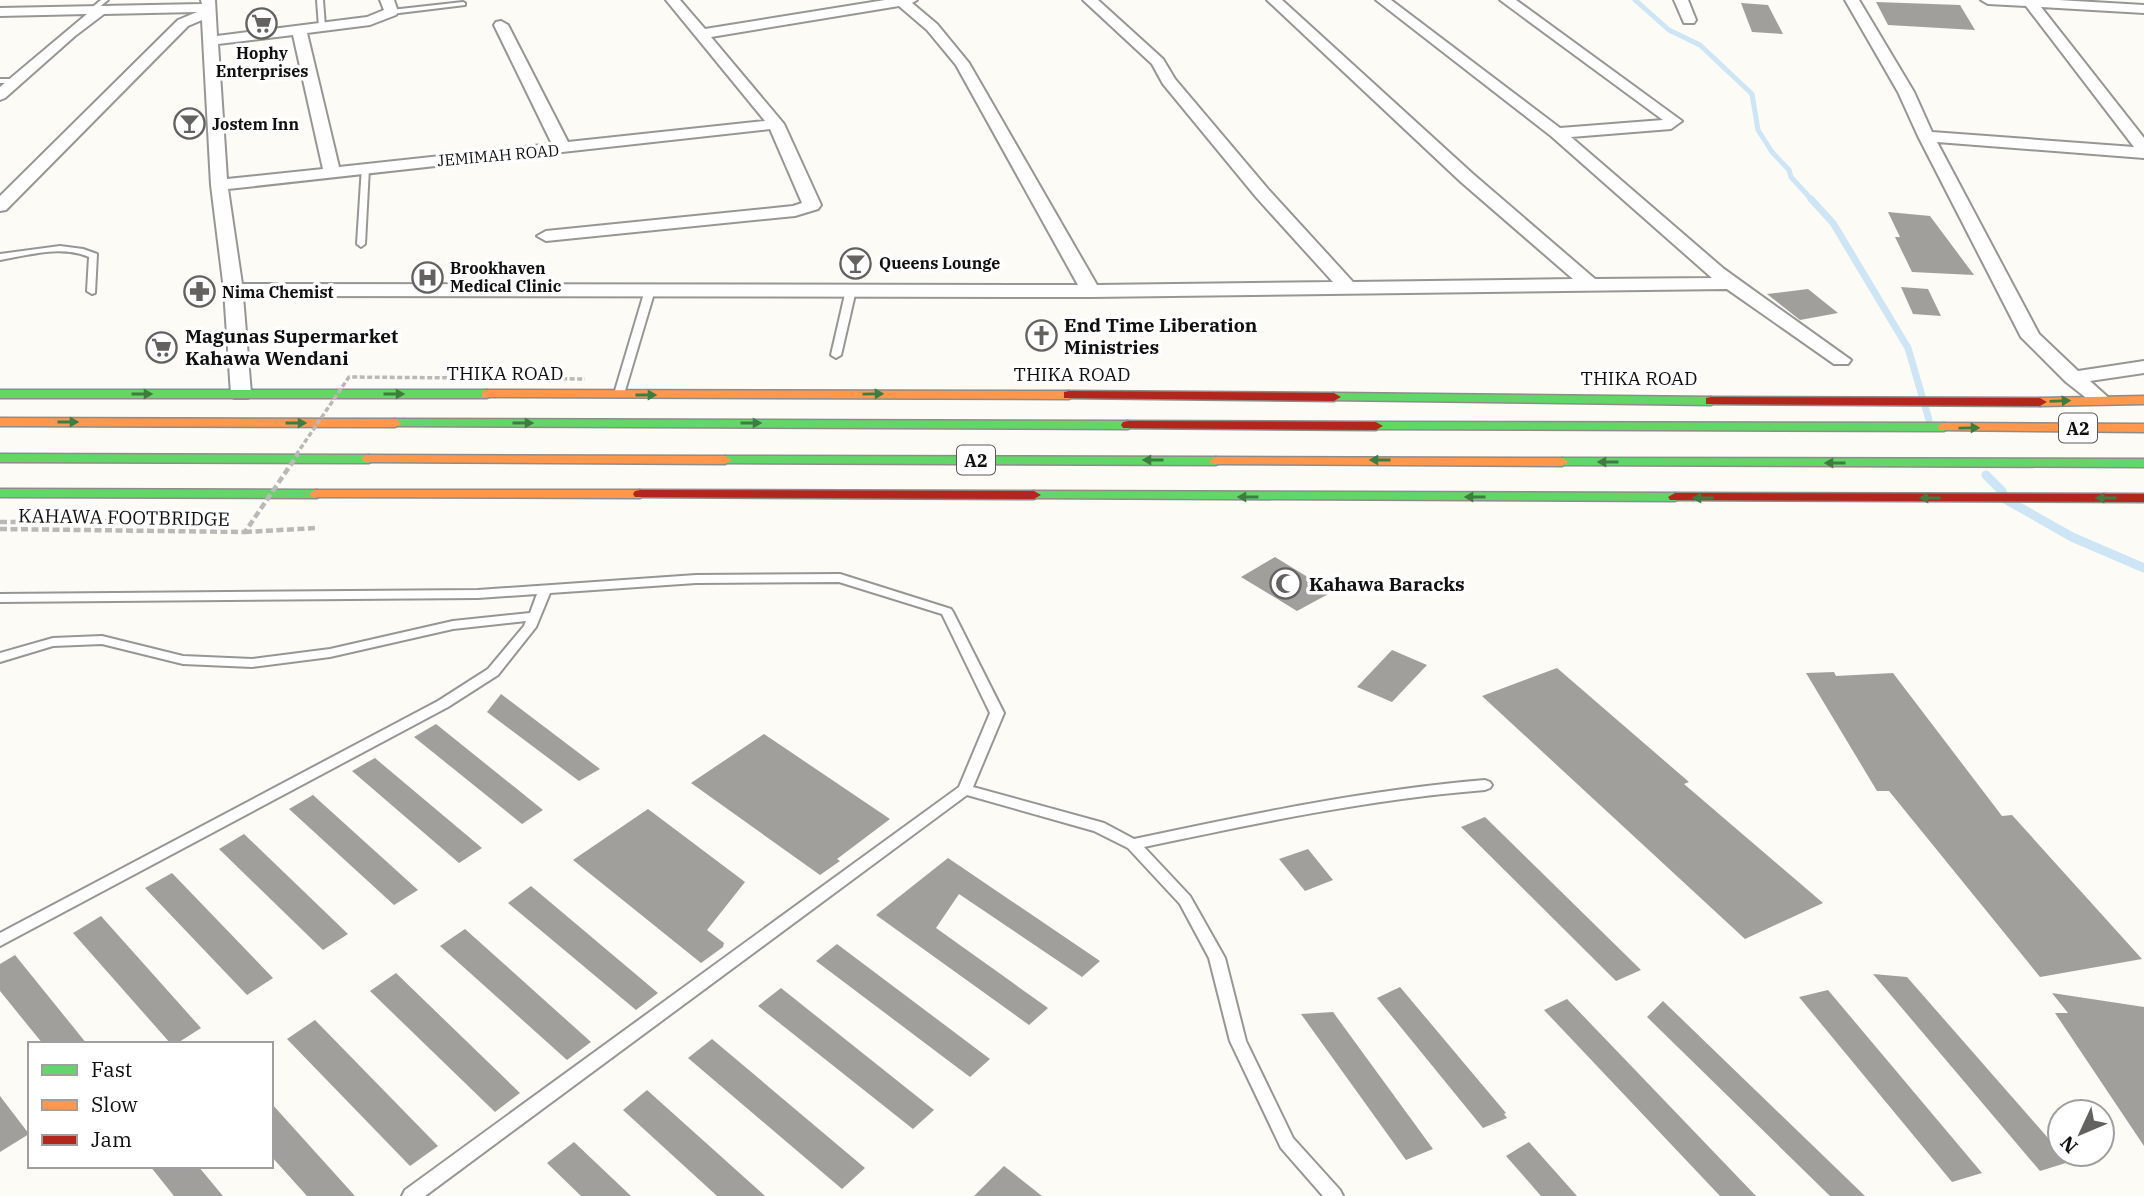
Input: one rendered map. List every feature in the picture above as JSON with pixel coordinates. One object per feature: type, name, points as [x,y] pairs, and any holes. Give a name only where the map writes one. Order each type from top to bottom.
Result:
[{"type":"main road","name":"THIKA ROAD","points":[[0,394],[967,394],[1992,403],[2144,400]]},
{"type":"main road","name":"A2","points":[[0,422],[2144,428]]},
{"type":"main road","name":"A2","points":[[0,458],[2144,463]]},
{"type":"main road","points":[[0,480],[72,475],[198,458]]},
{"type":"main road","points":[[0,493],[2144,498]]},
{"type":"street","points":[[546,236],[807,209],[812,205],[776,124],[673,0]]},
{"type":"street","points":[[702,34],[904,0],[932,27],[962,63],[1091,291]]},
{"type":"street","points":[[1090,0],[1158,62],[1168,81],[1262,193],[1348,288]]},
{"type":"street","points":[[1274,0],[1457,168],[1592,286]]},
{"type":"street","points":[[1383,0],[1557,133],[1731,284],[1841,360]]},
{"type":"street","points":[[1507,0],[1674,121],[1671,124],[1557,133]]},
{"type":"street","points":[[1681,0],[1689,20]]},
{"type":"street","points":[[1852,0],[1906,92],[1926,136],[2031,337],[2073,378],[2101,400]]},
{"type":"street","points":[[1988,0],[2144,9]]},
{"type":"street","points":[[2029,1],[2144,151]]},
{"type":"street","points":[[0,12],[208,6]]},
{"type":"street","points":[[208,6],[219,185],[233,290],[240,394]]},
{"type":"street","points":[[0,204],[183,23],[208,6]]},
{"type":"street","points":[[209,41],[370,21],[389,6]]},
{"type":"street","points":[[0,95],[98,8]]},
{"type":"street","points":[[501,25],[563,149]]},
{"type":"street","points":[[299,30],[332,171]]},
{"type":"street","name":"JEMIMAH ROAD","points":[[219,185],[776,124]]},
{"type":"street","points":[[1926,136],[2144,151]]},
{"type":"street","points":[[233,290],[1091,291],[1731,284]]},
{"type":"street","points":[[2073,378],[2144,367]]},
{"type":"lane","points":[[320,0],[322,27]]},
{"type":"lane","points":[[389,6],[463,4]]},
{"type":"lane","points":[[0,81],[16,81]]},
{"type":"lane","points":[[360,244],[365,167]]},
{"type":"lane","points":[[0,257],[61,248],[85,250],[94,256],[92,291]]},
{"type":"lane","points":[[619,394],[650,290]]},
{"type":"lane","points":[[836,355],[851,290]]},
{"type":"lane","points":[[0,598],[478,594],[696,579],[840,578],[947,612],[997,713],[965,790],[411,1196]]},
{"type":"lane","points":[[0,940],[443,704],[493,672],[530,627],[545,590]]},
{"type":"lane","points":[[0,658],[53,642],[103,640],[183,660],[252,663],[330,653],[453,625],[534,616]]},
{"type":"lane","points":[[1133,844],[1316,806],[1419,789],[1485,785]]},
{"type":"lane","points":[[965,790],[1099,827],[1133,844],[1185,900],[1217,958],[1238,1041],[1287,1143],[1334,1196]]},
{"type":"path","name":"KAHAWA FOOTBRIDGE","points":[[0,529],[245,532],[349,377],[585,379]]},
{"type":"path","name":"KAHAWA FOOTBRIDGE","points":[[0,522],[152,521]]},
{"type":"path","points":[[245,532],[317,528]]},
{"type":"building","points":[[1876,2],[1960,5],[1975,30],[1888,25]]},
{"type":"building","points":[[1741,3],[1768,5],[1783,34],[1752,32]]},
{"type":"building","points":[[1888,212],[1930,216],[1974,275],[1912,272],[1895,237],[1900,237]]},
{"type":"building","points":[[1901,287],[1928,289],[1941,316],[1913,314]]},
{"type":"building","points":[[1808,289],[1838,313],[1800,320],[1767,294]]},
{"type":"building","name":"Kahawa Baracks","points":[[1275,557],[1332,592],[1297,611],[1241,577]]},
{"type":"building","points":[[1392,650],[1427,665],[1392,702],[1357,687]]},
{"type":"building","points":[[1557,668],[1689,782],[1684,784],[1823,903],[1745,939],[1482,696]]},
{"type":"building","points":[[1834,672],[1836,676],[1893,673],[2002,816],[2012,815],[2142,959],[2040,977],[1889,791],[1877,791],[1806,673]]},
{"type":"building","points":[[501,694],[600,769],[579,781],[487,712]]},
{"type":"building","points":[[436,724],[543,810],[522,824],[414,737]]},
{"type":"building","points":[[764,734],[890,819],[820,875],[691,783]]},
{"type":"building","points":[[375,758],[482,848],[459,863],[352,771]]},
{"type":"building","points":[[313,795],[418,890],[394,905],[289,809]]},
{"type":"building","points":[[648,809],[745,882],[707,930],[724,943],[723,947],[701,963],[573,860]]},
{"type":"building","points":[[1485,817],[1641,970],[1616,981],[1461,827]]},
{"type":"building","points":[[244,834],[348,934],[323,950],[219,849]]},
{"type":"building","points":[[1308,849],[1333,880],[1305,891],[1279,859]]},
{"type":"building","points":[[948,858],[1100,961],[1082,977],[959,894],[936,928],[1048,1008],[1029,1025],[876,915]]},
{"type":"building","points":[[172,873],[273,978],[247,995],[145,888]]},
{"type":"building","points":[[531,886],[658,993],[636,1010],[508,903]]},
{"type":"building","points":[[101,916],[201,1028],[179,1042],[169,1042],[73,933]]},
{"type":"building","points":[[465,929],[591,1042],[567,1060],[440,946]]},
{"type":"building","points":[[837,944],[990,1059],[970,1077],[816,961]]},
{"type":"building","points":[[15,955],[85,1042],[41,1042],[0,991],[0,964]]},
{"type":"building","points":[[396,973],[520,1093],[495,1112],[370,991]]},
{"type":"building","points":[[1873,974],[1907,977],[2046,1136],[2046,1168],[2050,1168],[2040,1171]]},
{"type":"building","points":[[1400,987],[1506,1113],[1504,1114],[1507,1118],[1483,1128],[1377,998]]},
{"type":"building","points":[[781,988],[934,1110],[913,1129],[758,1006]]},
{"type":"building","points":[[1828,990],[1982,1173],[1952,1182],[1799,997]]},
{"type":"building","points":[[2052,993],[2144,1007],[2144,1146],[2116,1104],[2116,1098],[2112,1098],[2055,1013],[2068,1013]]},
{"type":"building","points":[[1567,999],[1756,1196],[1720,1196],[1544,1010]]},
{"type":"building","points":[[1663,1001],[1865,1196],[1830,1196],[1647,1017]]},
{"type":"building","points":[[1333,1012],[1433,1149],[1406,1160],[1301,1014]]},
{"type":"building","points":[[315,1020],[438,1146],[410,1166],[287,1039]]},
{"type":"building","points":[[712,1039],[865,1168],[842,1189],[688,1058]]},
{"type":"building","points":[[647,1090],[765,1196],[717,1196],[623,1110]]},
{"type":"building","points":[[0,1096],[28,1135],[0,1152]]},
{"type":"building","points":[[273,1105],[355,1196],[307,1196],[273,1158]]},
{"type":"building","points":[[574,1142],[631,1196],[581,1196],[547,1163]]},
{"type":"building","points":[[1529,1142],[1577,1196],[1541,1196],[1506,1156]]},
{"type":"building","points":[[1004,1166],[1042,1196],[974,1196]]},
{"type":"building","points":[[152,1168],[200,1168],[223,1196],[174,1196]]},
{"type":"waterway","points":[[1635,0],[1669,30],[1700,45],[1752,94],[1758,130],[1772,152],[1789,170],[1791,177],[1812,200]]},
{"type":"waterway","points":[[1811,199],[1833,223],[1908,348],[1929,420]]},
{"type":"waterway","points":[[1986,475],[2002,491],[2005,499],[2072,537],[2144,568]]},
{"type":"traffic: fast","points":[[0,394],[487,394]]},
{"type":"traffic: fast","points":[[1334,397],[1711,401]]},
{"type":"traffic: fast","points":[[395,423],[1128,425]]},
{"type":"traffic: fast","points":[[1376,426],[1944,427]]},
{"type":"traffic: fast","points":[[0,458],[369,459]]},
{"type":"traffic: fast","points":[[725,460],[1216,461]]},
{"type":"traffic: fast","points":[[1562,462],[2144,463]]},
{"type":"traffic: fast","points":[[0,493],[317,494]]},
{"type":"traffic: fast","points":[[1034,495],[1675,497]]},
{"type":"traffic: slow","points":[[487,394],[1069,395]]},
{"type":"traffic: slow","points":[[2040,402],[2144,400]]},
{"type":"traffic: slow","points":[[0,422],[395,423]]},
{"type":"traffic: slow","points":[[1944,427],[2144,428]]},
{"type":"traffic: slow","points":[[369,459],[725,460]]},
{"type":"traffic: slow","points":[[1216,461],[1562,462]]},
{"type":"traffic: slow","points":[[317,494],[640,494]]},
{"type":"traffic: jam","points":[[1069,395],[1334,397]]},
{"type":"traffic: jam","points":[[1711,401],[2040,402]]},
{"type":"traffic: jam","points":[[1128,425],[1376,426]]},
{"type":"traffic: jam","points":[[640,494],[1034,495]]},
{"type":"traffic: jam","points":[[1675,497],[2144,498]]},
{"type":"place","name":"Hophy Enterprises","points":[[262,24]]},
{"type":"place","name":"Jostem Inn","points":[[189,124]]},
{"type":"place","name":"Queens Lounge","points":[[856,263]]},
{"type":"place","name":"Brookhaven Medical Clinic","points":[[427,277]]},
{"type":"place","name":"Nima Chemist","points":[[199,292]]},
{"type":"place","name":"End Time Liberation Ministries","points":[[1041,336]]},
{"type":"place","name":"Magunas Supermarket Kahawa Wendani","points":[[162,347]]},
{"type":"place","name":"Kahawa Baracks","points":[[1286,584]]}]
